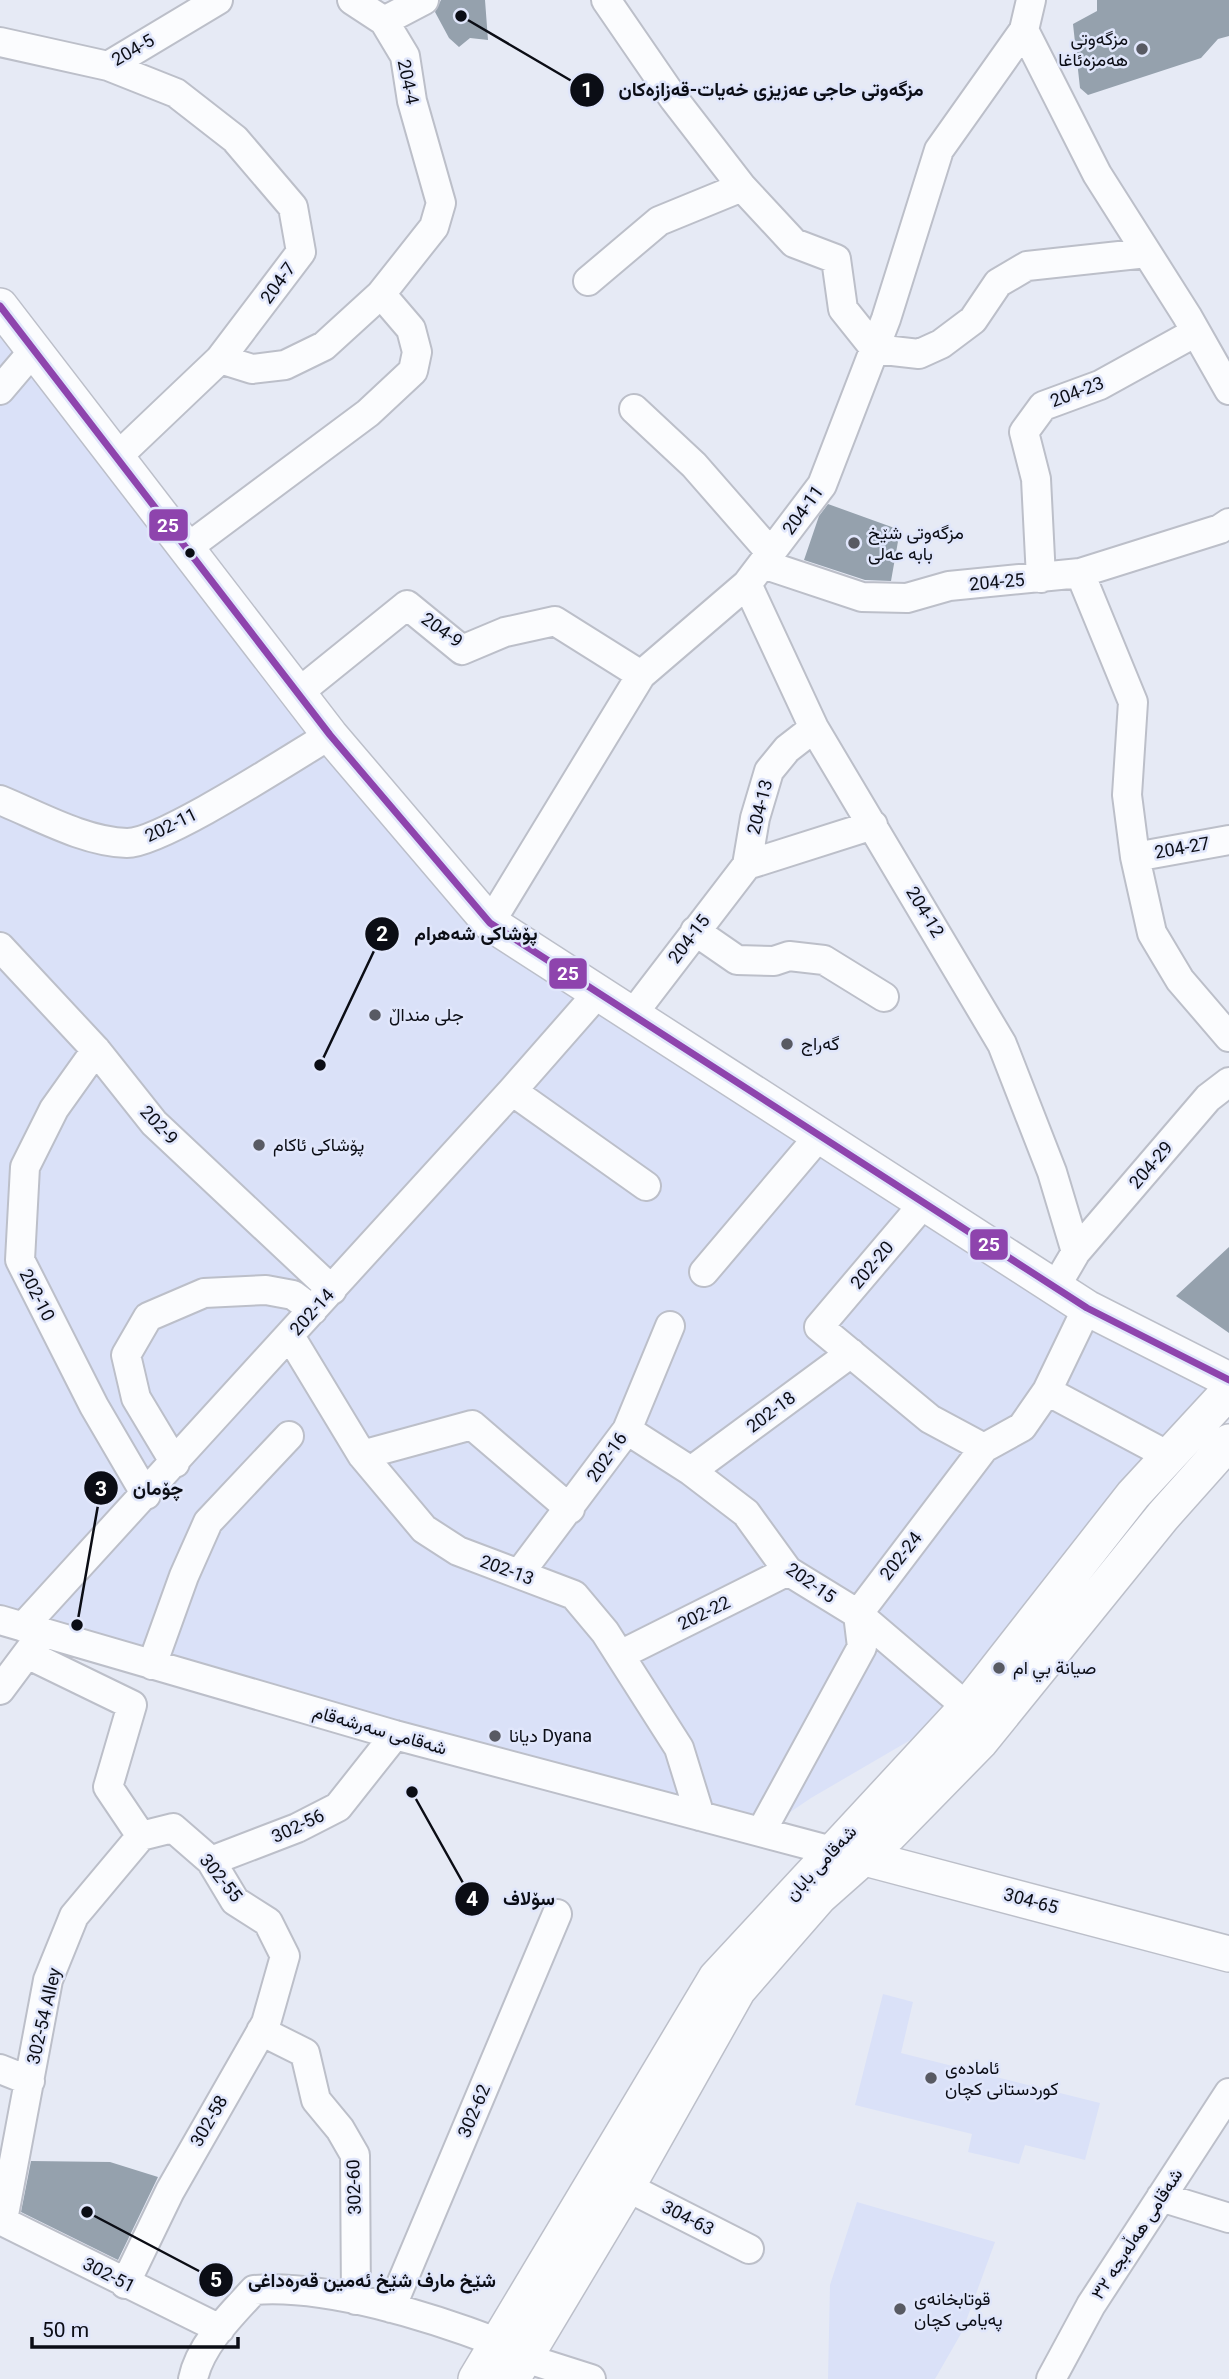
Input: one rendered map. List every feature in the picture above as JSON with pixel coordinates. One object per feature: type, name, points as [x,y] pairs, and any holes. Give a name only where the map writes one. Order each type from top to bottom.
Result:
[{"type":"main road","points":[[0,306],[330,735],[490,923],[1087,1308],[1229,1380]]},
{"type":"main road","name":"شەقامی بابان","points":[[476,2379],[512,2360],[716,1978],[848,1854],[1167,1455],[1229,1391]]},
{"type":"main road","points":[[512,2360],[627,2187],[738,1990],[819,1897],[848,1854],[980,1742],[1163,1516],[1229,1442]]},
{"type":"main road","name":"304-65","points":[[848,1854],[1229,1954]]},
{"type":"street","name":"204-5","points":[[0,42],[108,66],[218,0]]},
{"type":"street","name":"204-4","points":[[220,359],[251,369],[285,365],[324,346],[381,294],[434,227],[441,203],[412,101],[405,56],[384,21],[352,0]]},
{"type":"street","points":[[384,21],[424,0]]},
{"type":"street","points":[[606,0],[674,99],[742,187],[794,243],[836,259],[843,309],[875,349],[919,355],[942,344],[973,320],[998,283],[1027,266],[1053,261],[1147,253]]},
{"type":"street","name":"204-11","points":[[490,923],[641,675],[760,567],[822,485],[875,349],[939,150],[1024,30],[1031,0]]},
{"type":"street","points":[[1024,30],[1097,174],[1229,390]]},
{"type":"street","name":"204-7","points":[[108,66],[176,93],[234,139],[293,207],[300,252],[220,359],[117,457]]},
{"type":"street","points":[[588,281],[659,222],[742,187]]},
{"type":"street","points":[[187,548],[368,413],[414,371],[418,352],[411,329],[381,294]]},
{"type":"street","name":"204-23","points":[[1041,578],[1036,479],[1024,432],[1043,405],[1100,385],[1196,332]]},
{"type":"street","points":[[0,390],[34,350]]},
{"type":"street","points":[[634,409],[694,465],[760,567]]},
{"type":"street","name":"204-25","points":[[760,567],[862,597],[906,598],[949,586],[1080,573],[1220,529],[1229,523]]},
{"type":"street","name":"204-12","points":[[760,567],[814,728],[1002,1044],[1052,1172],[1076,1252]]},
{"type":"street","points":[[1080,573],[1133,702],[1127,795],[1135,856],[1152,933],[1180,980],[1229,1037]]},
{"type":"street","name":"204-9","points":[[298,693],[407,605],[462,650],[505,632],[555,621],[641,675]]},
{"type":"street","name":"204-13","points":[[747,865],[755,818],[769,771],[787,749],[814,728]]},
{"type":"street","name":"202-11","points":[[0,800],[102,840],[130,843],[162,833],[330,735]]},
{"type":"street","points":[[747,865],[873,825]]},
{"type":"street","name":"204-27","points":[[1135,856],[1229,840]]},
{"type":"street","name":"204-15","points":[[632,1015],[747,865]]},
{"type":"street","points":[[695,931],[737,961],[774,961],[789,956],[824,960],[884,997]]},
{"type":"street","name":"202-9","points":[[0,947],[96,1050],[154,1123],[332,1290]]},
{"type":"street","name":"202-14","points":[[0,1690],[23,1634],[597,993]]},
{"type":"street","name":"202-10","points":[[96,1050],[54,1109],[25,1167],[10,1258],[146,1495]]},
{"type":"street","name":"204-29","points":[[1056,1286],[1076,1252],[1208,1098],[1229,1082]]},
{"type":"street","points":[[512,1091],[646,1185]]},
{"type":"street","points":[[704,1272],[820,1135]]},
{"type":"street","name":"202-20","points":[[851,1353],[819,1327],[925,1202]]},
{"type":"street","points":[[175,1462],[136,1398],[126,1355],[148,1317],[204,1293],[266,1290],[293,1295],[313,1310]]},
{"type":"street","name":"202-24","points":[[859,1614],[984,1448],[1022,1427],[1047,1391],[1087,1308]]},
{"type":"street","name":"202-16","points":[[519,1574],[627,1430],[670,1326]]},
{"type":"street","name":"202-13","points":[[290,1336],[362,1455],[424,1529],[458,1552],[574,1595],[620,1655],[679,1748],[700,1816]]},
{"type":"street","points":[[851,1353],[930,1419],[984,1448]]},
{"type":"street","name":"202-18","points":[[691,1471],[851,1353]]},
{"type":"street","points":[[1047,1391],[1167,1455]]},
{"type":"street","points":[[362,1455],[472,1425],[570,1509]]},
{"type":"street","name":"202-15","points":[[627,1430],[691,1471],[746,1513],[788,1571],[859,1614],[967,1707]]},
{"type":"street","points":[[152,1665],[184,1576],[208,1522],[289,1436]]},
{"type":"street","name":"202-22","points":[[620,1655],[788,1571]]},
{"type":"street","points":[[761,1832],[862,1647],[859,1614]]},
{"type":"street","points":[[23,1634],[132,1705],[108,1787],[141,1836]]},
{"type":"street","name":"شەقامی سەرشەقام","points":[[23,1634],[152,1665],[395,1735],[848,1854]]},
{"type":"street","name":"302-56","points":[[211,1861],[298,1828],[338,1807],[395,1735]]},
{"type":"street","name":"302-55","points":[[141,1836],[173,1828],[211,1861],[234,1900],[268,1922],[285,1956]]},
{"type":"street","name":"302-54 Alley","points":[[1,2220],[48,1980],[74,1916],[141,1836]]},
{"type":"street","name":"302-62","points":[[391,2308],[557,1914]]},
{"type":"street","name":"302-58","points":[[125,2284],[170,2191],[261,2031],[285,1956]]},
{"type":"street","name":"302-60","points":[[261,2031],[305,2053],[316,2099],[344,2135],[355,2155],[356,2300]]},
{"type":"street","points":[[0,2069],[30,2081]]},
{"type":"street","name":"شەقامی هەڵەبجە ٣٢","points":[[1051,2379],[1091,2305],[1229,2093]]},
{"type":"street","name":"304-63","points":[[627,2187],[749,2249]]},
{"type":"street","points":[[1161,2197],[1227,2211]]},
{"type":"street","name":"302-51","points":[[1,2220],[220,2329]]},
{"type":"street","points":[[193,2379],[196,2365],[220,2329],[254,2290],[272,2289],[356,2300],[391,2308],[454,2326],[512,2360],[591,2379]]},
{"type":"shaded area","points":[[0,307],[490,923],[1229,1380],[967,1707],[811,1798],[761,1832],[0,1620]]},
{"type":"shaded area","name":"ئامادەی کوردستانی کچان","points":[[883,1994],[913,2002],[901,2053],[1100,2103],[1085,2160],[1025,2145],[1019,2164],[968,2152],[972,2134],[855,2105]]},
{"type":"shaded area","name":"قوتابخانەی پەیامی کچان","points":[[857,2202],[995,2242],[962,2332],[935,2379],[828,2379],[830,2285]]},
{"type":"building","points":[[441,0],[485,0],[488,40],[470,38],[459,47],[449,38],[435,12]]},
{"type":"building","name":"مزگەوتی هەمزەئاغا","points":[[1097,0],[1229,0],[1229,36],[1218,39],[1201,58],[1088,95],[1080,88],[1073,24],[1097,11]]},
{"type":"building","name":"مزگەوتی شێخ بابە عەلی","points":[[828,504],[900,530],[891,581],[865,580],[804,560],[819,516]]},
{"type":"building","points":[[1229,1247],[1229,1333],[1176,1296]]},
{"type":"building","points":[[31,2161],[110,2162],[158,2177],[118,2260],[21,2212]]},
{"type":"transit line","name":"25","points":[[0,306],[330,735],[490,923],[1087,1308],[1229,1380]]},
{"type":"place","name":"مزگەوتی حاجی عەزیزی خەیات-قەزازەکان","points":[[461,16]]},
{"type":"place","name":"مزگەوتی هەمزەئاغا","points":[[1142,49]]},
{"type":"place","name":"مزگەوتی شێخ بابە عەلی","points":[[854,543]]},
{"type":"place","name":"جلی منداڵ","points":[[375,1015]]},
{"type":"place","name":"گەراج","points":[[787,1044]]},
{"type":"place","name":"پۆشاکی شەھرام","points":[[320,1065]]},
{"type":"place","name":"پۆشاکی ئاکام","points":[[259,1145]]},
{"type":"place","name":"چۆمان","points":[[77,1625]]},
{"type":"place","name":"صيانة بي ام","points":[[999,1668]]},
{"type":"place","name":"دیانا Dyana","points":[[495,1736]]},
{"type":"place","name":"سۆلاف","points":[[412,1792]]},
{"type":"place","name":"ئامادەی کوردستانی کچان","points":[[931,2078]]},
{"type":"place","name":"شێخ مارف شێخ ئەمین قەرەداغی","points":[[87,2212]]},
{"type":"place","name":"قوتابخانەی پەیامی کچان","points":[[900,2309]]}]
